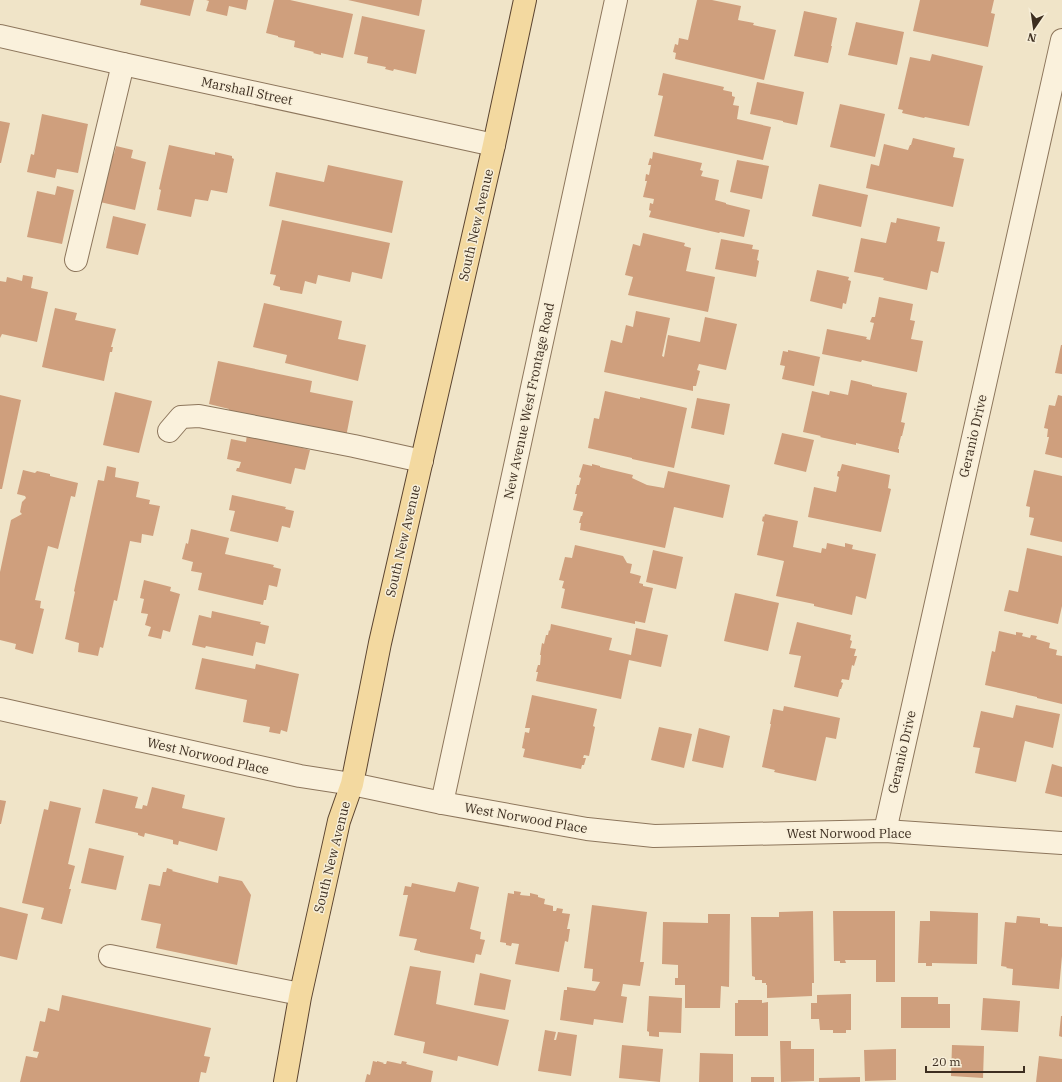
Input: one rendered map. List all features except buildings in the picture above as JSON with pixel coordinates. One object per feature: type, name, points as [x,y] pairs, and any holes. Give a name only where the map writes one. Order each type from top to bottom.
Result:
[{"type":"main road","name":"South New Avenue","points":[[285,1082],[300,994],[339,821],[352,784],[380,643],[494,144],[525,0]]},
{"type":"street","name":"New Avenue West Frontage Road","points":[[442,803],[616,0]]},
{"type":"street","name":"Marshall Street","points":[[0,36],[494,144]]},
{"type":"street","name":"Geranio Drive","points":[[885,831],[1062,40]]},
{"type":"street","points":[[76,260],[123,64]]},
{"type":"street","points":[[169,431],[181,418],[199,416],[354,446],[422,461]]},
{"type":"street","name":"West Norwood Place","points":[[0,709],[300,776],[352,784],[442,803],[587,829],[654,836],[885,831],[1062,843]]},
{"type":"street","points":[[110,956],[300,994]]}]
